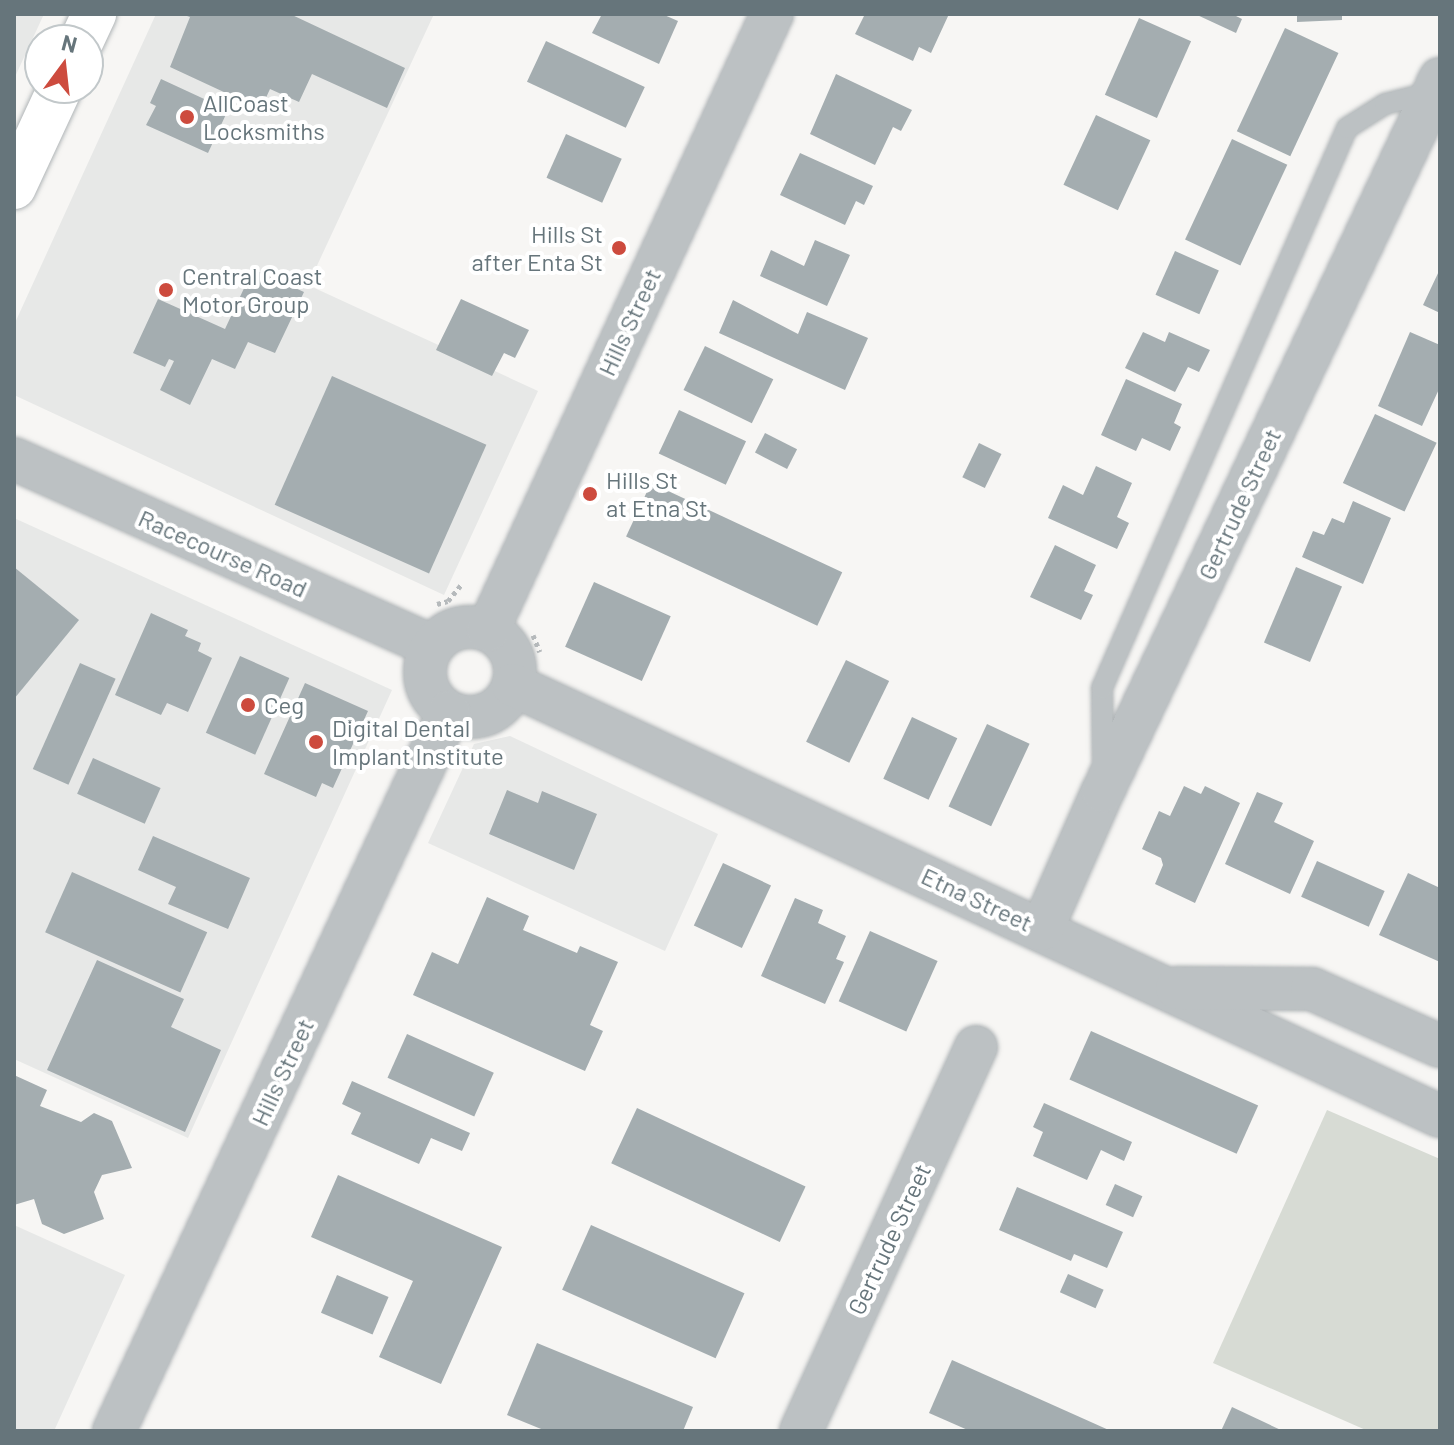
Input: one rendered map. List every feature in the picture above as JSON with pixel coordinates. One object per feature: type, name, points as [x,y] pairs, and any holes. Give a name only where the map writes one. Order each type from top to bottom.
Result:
[{"type":"main road","points":[[14,187],[53,104]]},
{"type":"street","name":"Hills Street","points":[[488,630],[772,14]]},
{"type":"street","name":"Gertrude Street","points":[[1042,929],[1103,791],[1438,88]]},
{"type":"street","name":"Racecourse Road","points":[[14,459],[432,646]]},
{"type":"street","points":[[463,627],[488,630],[508,647],[514,659],[513,685],[499,706],[475,717],[449,712],[429,690],[424,676],[432,646],[451,630],[463,627]]},
{"type":"street","name":"Etna Street","points":[[513,685],[1440,1116]]},
{"type":"street","name":"Hills Street","points":[[114,1431],[449,712]]},
{"type":"street","points":[[1160,988],[1312,989],[1440,1046]]},
{"type":"street","name":"Gertrude Street","points":[[801,1431],[976,1047]]},
{"type":"lane","points":[[1103,791],[1102,688],[1347,128],[1385,104],[1438,88]]},
{"type":"shaded area","points":[[14,14],[44,14],[39,24],[24,24],[24,57],[14,79]]},
{"type":"shaded area","points":[[156,14],[434,14],[308,285],[538,391],[444,595],[14,395],[14,325]]},
{"type":"shaded area","points":[[14,518],[392,690],[188,1138],[14,1059]]},
{"type":"shaded area","points":[[510,736],[718,834],[665,951],[428,843],[474,744]]},
{"type":"shaded area","points":[[1327,1110],[1440,1159],[1440,1431],[1368,1431],[1213,1363]]},
{"type":"shaded area","points":[[14,1225],[125,1275],[54,1431],[14,1431]]},
{"type":"building","points":[[181,14],[290,14],[405,68],[387,108],[312,74],[299,102],[270,89],[264,102],[241,100],[170,67],[190,17]]},
{"type":"building","points":[[602,14],[662,14],[678,21],[659,64],[592,33]]},
{"type":"building","points":[[865,14],[949,14],[931,53],[919,47],[913,61],[855,34]]},
{"type":"building","points":[[1195,14],[1232,14],[1242,19],[1236,33]]},
{"type":"building","points":[[1297,14],[1342,14],[1342,20],[1297,22]]},
{"type":"building","points":[[1139,18],[1191,41],[1157,118],[1105,95]]},
{"type":"building","points":[[1285,28],[1338,53],[1290,156],[1237,131]]},
{"type":"building","points":[[546,41],[645,87],[626,128],[527,82]]},
{"type":"building","points":[[836,74],[912,110],[901,131],[893,127],[875,165],[810,134]]},
{"type":"building","name":"AllCoast Locksmiths","points":[[161,79],[228,110],[208,153],[146,125],[156,106],[150,103]]},
{"type":"building","points":[[1096,115],[1150,140],[1118,210],[1063,185]]},
{"type":"building","points":[[566,134],[622,159],[602,203],[546,178]]},
{"type":"building","points":[[1232,139],[1287,165],[1240,265],[1185,240]]},
{"type":"building","points":[[800,153],[873,186],[864,205],[856,201],[845,225],[780,195]]},
{"type":"building","points":[[815,240],[850,255],[827,306],[760,276],[771,250],[804,266]]},
{"type":"building","points":[[1175,251],[1219,271],[1199,314],[1155,295]]},
{"type":"building","points":[[253,269],[304,292],[275,353],[248,342],[235,369],[212,359],[190,405],[160,390],[174,361],[169,359],[165,367],[133,353],[158,299],[225,329]]},
{"type":"building","points":[[1440,269],[1440,313],[1423,305]]},
{"type":"building","points":[[461,299],[529,330],[515,358],[504,353],[492,376],[436,350]]},
{"type":"building","points":[[733,300],[798,334],[807,312],[868,338],[845,390],[719,333]]},
{"type":"building","points":[[1143,332],[1165,342],[1169,332],[1210,350],[1199,372],[1188,367],[1175,392],[1125,368]]},
{"type":"building","points":[[1410,332],[1440,345],[1440,387],[1422,426],[1378,406]]},
{"type":"building","points":[[705,346],[773,379],[752,423],[684,390]]},
{"type":"building","points":[[332,376],[486,445],[429,574],[275,505]]},
{"type":"building","points":[[1126,379],[1182,404],[1174,423],[1181,427],[1170,451],[1142,438],[1136,451],[1101,435]]},
{"type":"building","points":[[679,410],[746,441],[726,485],[659,454]]},
{"type":"building","points":[[1375,414],[1437,443],[1405,512],[1343,483]]},
{"type":"building","points":[[765,433],[797,449],[787,469],[755,453]]},
{"type":"building","points":[[979,443],[1001,454],[985,488],[962,477]]},
{"type":"building","points":[[1096,466],[1132,483],[1117,517],[1129,523],[1117,549],[1048,518],[1063,485],[1083,495]]},
{"type":"building","points":[[651,483],[842,572],[817,626],[626,536]]},
{"type":"building","points":[[1353,501],[1391,518],[1363,584],[1302,557],[1313,531],[1324,535],[1332,518],[1344,523]]},
{"type":"building","points":[[1055,545],[1096,565],[1084,591],[1093,595],[1081,620],[1030,597]]},
{"type":"building","points":[[14,567],[79,620],[14,699]]},
{"type":"building","points":[[1296,567],[1342,587],[1310,662],[1264,642]]},
{"type":"building","points":[[594,582],[671,616],[642,681],[565,647]]},
{"type":"building","points":[[151,613],[188,630],[185,636],[201,643],[198,651],[212,658],[188,712],[167,703],[161,715],[115,695]]},
{"type":"building","name":"Ceg","points":[[240,656],[289,678],[255,755],[206,733]]},
{"type":"building","points":[[846,660],[889,681],[849,763],[806,742]]},
{"type":"building","points":[[80,663],[116,679],[68,785],[33,769]]},
{"type":"building","name":"Digital Dental Implant Institute","points":[[305,683],[368,711],[333,788],[322,783],[316,797],[264,774]]},
{"type":"building","points":[[912,717],[957,738],[929,800],[883,779]]},
{"type":"building","points":[[987,724],[1030,744],[991,826],[949,806]]},
{"type":"building","points":[[93,758],[161,788],[145,824],[77,794]]},
{"type":"building","points":[[1184,786],[1201,794],[1205,786],[1240,803],[1195,903],[1155,884],[1163,865],[1161,858],[1142,849],[1159,811],[1170,816]]},
{"type":"building","points":[[507,790],[538,803],[542,791],[597,814],[574,870],[489,834]]},
{"type":"building","points":[[1257,792],[1283,803],[1274,822],[1314,841],[1290,894],[1225,864]]},
{"type":"building","points":[[153,836],[250,878],[228,929],[168,904],[176,887],[138,870]]},
{"type":"building","points":[[1317,861],[1385,891],[1369,927],[1301,897]]},
{"type":"building","points":[[723,863],[771,885],[742,948],[694,926]]},
{"type":"building","points":[[72,872],[207,932],[180,992],[45,932]]},
{"type":"building","points":[[1408,873],[1440,888],[1440,962],[1379,935]]},
{"type":"building","points":[[487,897],[529,916],[523,930],[577,953],[580,946],[618,962],[590,1025],[603,1031],[585,1071],[413,995],[432,952],[458,964]]},
{"type":"building","points":[[795,898],[823,910],[818,923],[846,936],[836,959],[844,962],[825,1004],[761,976]]},
{"type":"building","points":[[870,931],[938,961],[906,1031],[839,1001]]},
{"type":"building","points":[[97,960],[184,999],[171,1027],[221,1050],[185,1132],[47,1070]]},
{"type":"building","points":[[1091,1031],[1258,1105],[1237,1154],[1069,1079]]},
{"type":"building","points":[[407,1034],[494,1073],[474,1116],[387,1078]]},
{"type":"building","points":[[14,1075],[47,1090],[40,1106],[81,1122],[94,1113],[112,1121],[132,1168],[102,1175],[94,1192],[104,1219],[64,1234],[42,1224],[34,1199],[14,1205]]},
{"type":"building","points":[[352,1081],[470,1133],[462,1151],[431,1138],[419,1164],[351,1134],[361,1113],[342,1104]]},
{"type":"building","points":[[1044,1103],[1132,1142],[1124,1161],[1101,1150],[1087,1180],[1033,1156],[1043,1132],[1033,1127]]},
{"type":"building","points":[[637,1108],[806,1187],[780,1242],[611,1163]]},
{"type":"building","points":[[338,1175],[502,1247],[441,1384],[379,1357],[413,1281],[311,1237]]},
{"type":"building","points":[[1115,1184],[1142,1196],[1133,1217],[1106,1205]]},
{"type":"building","points":[[1017,1187],[1123,1232],[1107,1268],[1074,1254],[1071,1261],[999,1230]]},
{"type":"building","points":[[591,1225],[744,1293],[716,1358],[562,1290]]},
{"type":"building","points":[[1068,1274],[1104,1290],[1095,1308],[1060,1292]]},
{"type":"building","points":[[337,1275],[389,1297],[373,1335],[321,1313]]},
{"type":"building","points":[[537,1343],[693,1407],[683,1431],[546,1431],[507,1415]]},
{"type":"building","points":[[952,1360],[1111,1431],[970,1431],[929,1413]]},
{"type":"building","points":[[1232,1407],[1283,1431],[1221,1431]]},
{"type":"place","name":"AllCoast Locksmiths","points":[[187,117]]},
{"type":"place","name":"Hills St after Enta St","points":[[619,248]]},
{"type":"place","name":"Central Coast Motor Group","points":[[166,290]]},
{"type":"place","name":"Hills St at Etna St","points":[[590,494]]},
{"type":"place","name":"Ceg","points":[[248,705]]},
{"type":"place","name":"Digital Dental Implant Institute","points":[[316,742]]}]
